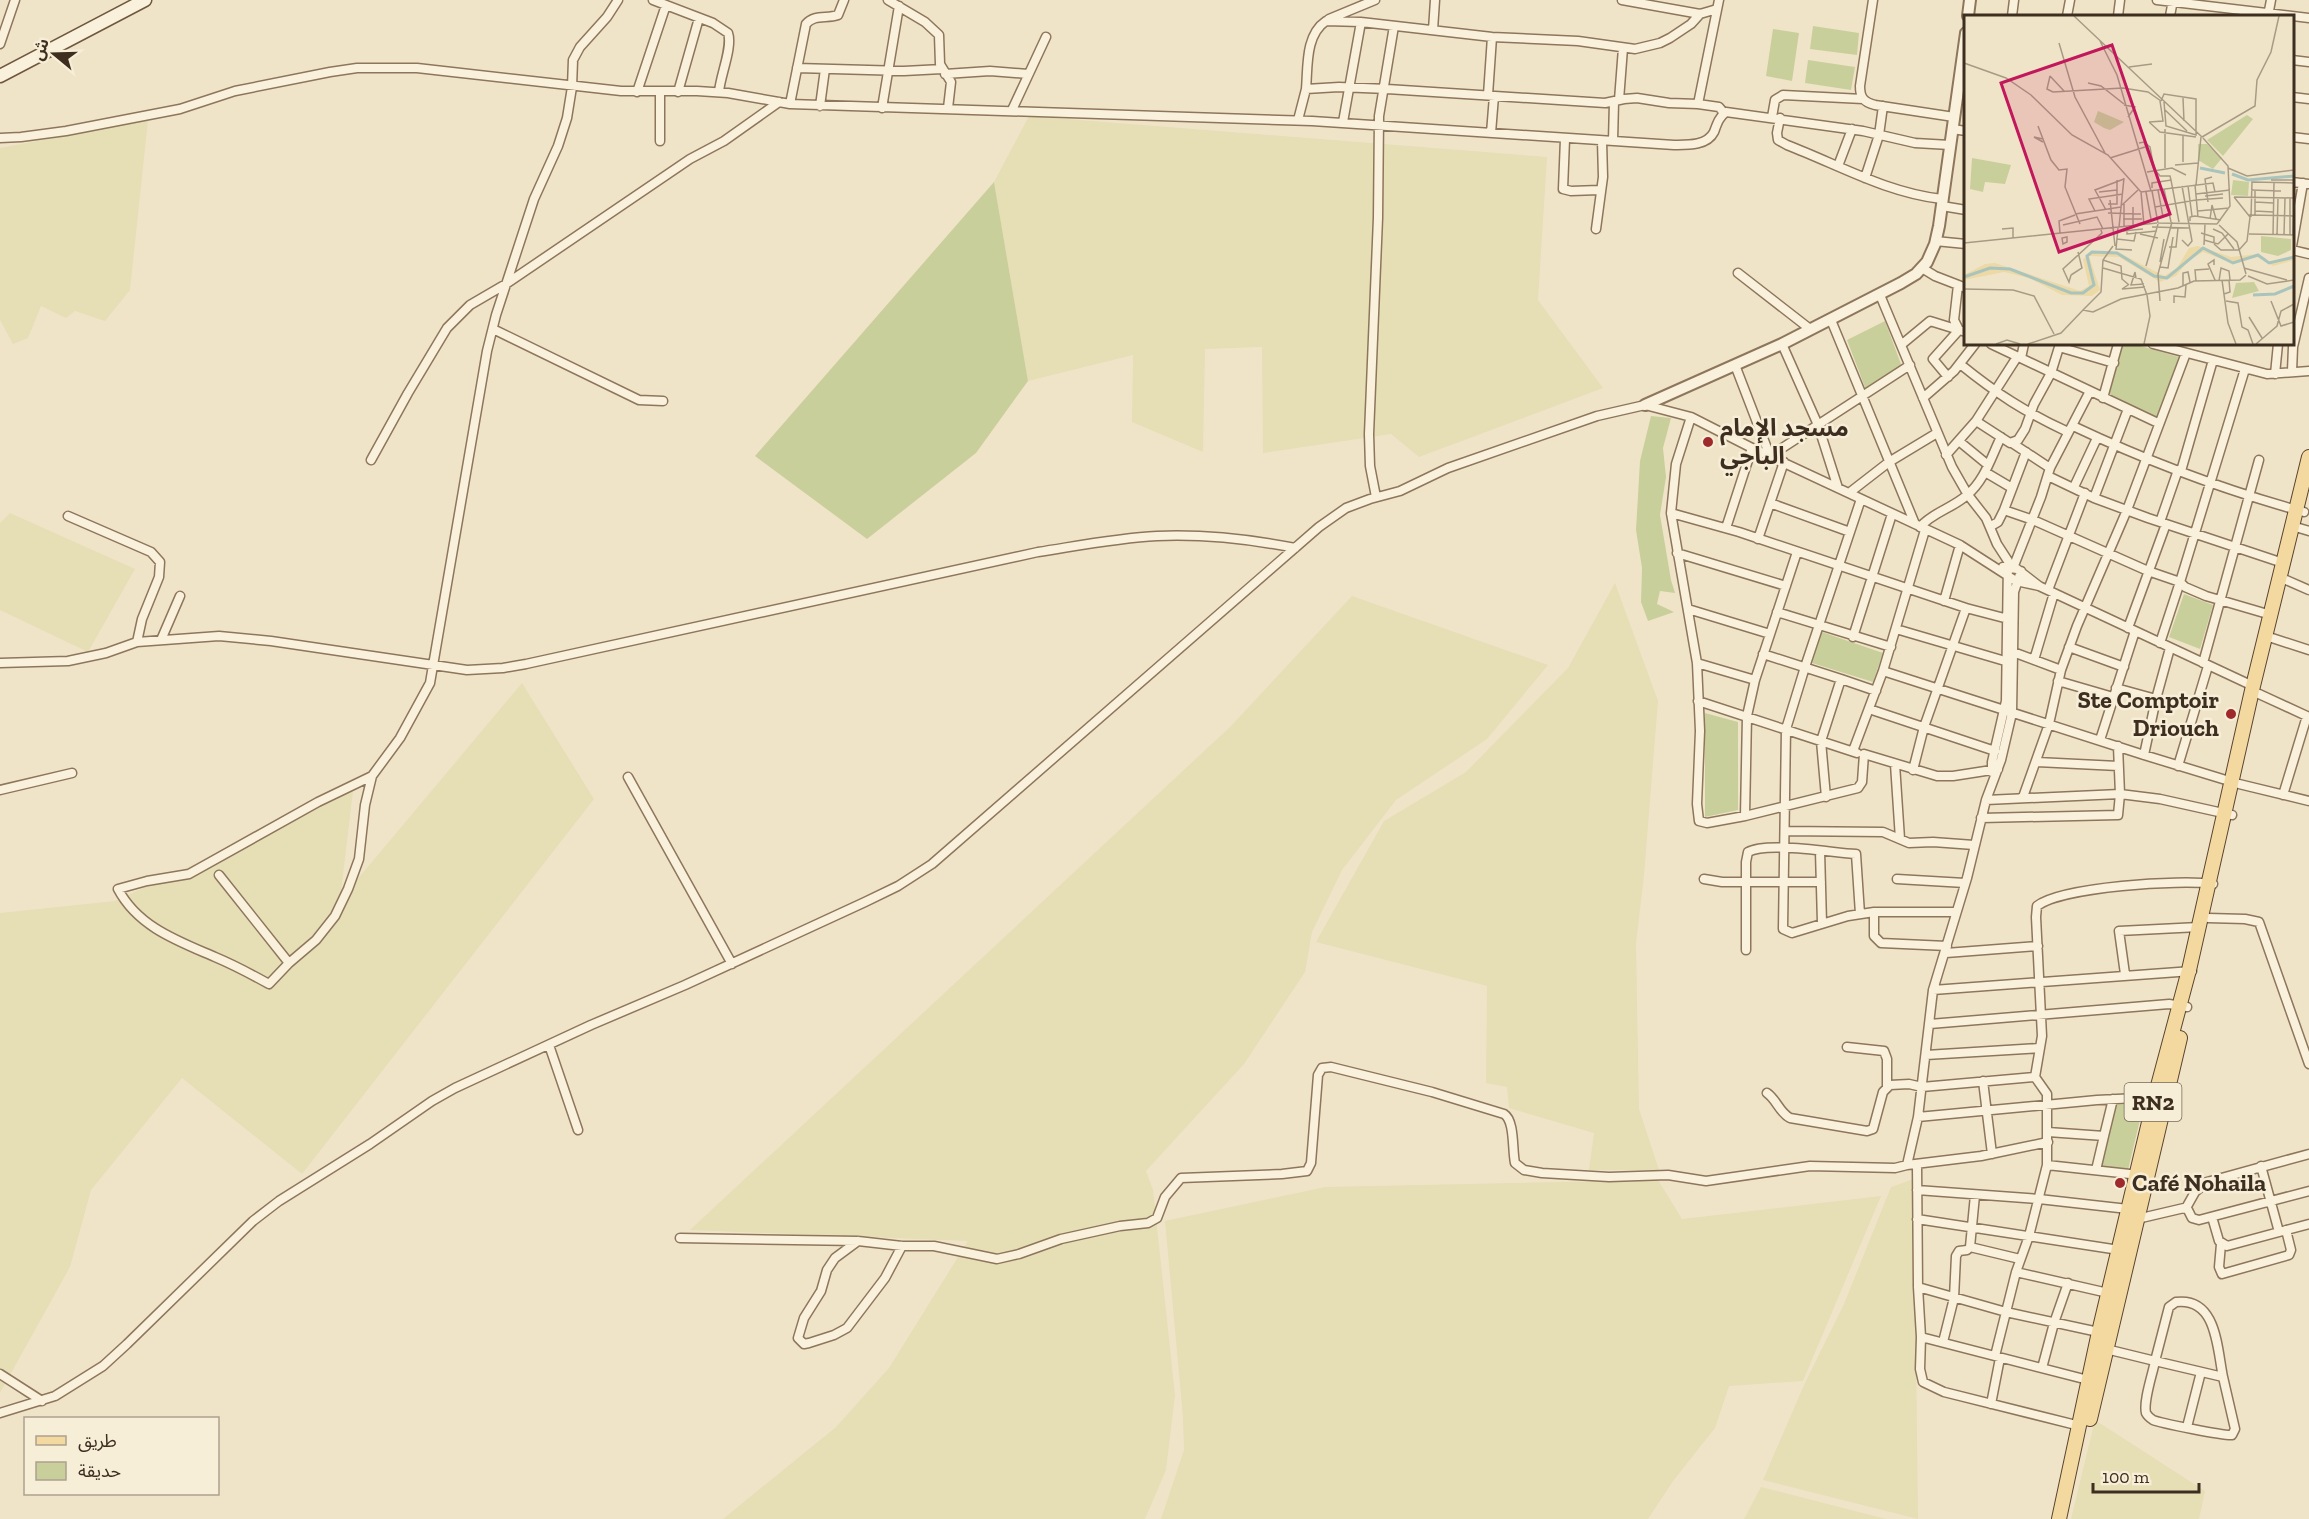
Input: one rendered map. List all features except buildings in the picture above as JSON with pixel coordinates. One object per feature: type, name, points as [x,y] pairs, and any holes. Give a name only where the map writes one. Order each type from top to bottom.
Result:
[{"type":"main road","points":[[0,74],[145,0]]},
{"type":"main road","name":"RN2","points":[[2256,690],[2286,580],[2304,529],[2300,511],[2309,457]]},
{"type":"main road","name":"RN2","points":[[2059,1519],[2088,1380],[2104,1333],[2229,814],[2283,563],[2309,490]]},
{"type":"main road","name":"RN2","points":[[2067,1519],[2106,1349],[2104,1333],[2108,1293],[2119,1250],[2133,1214]]},
{"type":"street","points":[[0,44],[15,0]]},
{"type":"street","points":[[372,776],[318,802],[189,874],[147,881],[118,889],[135,912],[174,940],[241,968],[269,984],[325,930],[335,916],[348,890],[362,848],[365,805],[372,776],[400,738],[430,683],[493,329],[534,199],[563,131],[572,87],[571,68],[576,53],[607,17],[618,0]]},
{"type":"street","points":[[653,0],[720,27],[729,33],[719,92]]},
{"type":"street","points":[[790,104],[802,38],[808,21],[838,15],[844,0]]},
{"type":"street","points":[[888,0],[925,22],[939,35],[944,71],[951,87],[948,108]]},
{"type":"street","points":[[1299,120],[1306,89],[1308,56],[1316,31],[1326,21],[1375,0]]},
{"type":"street","points":[[1433,30],[1435,0]]},
{"type":"street","points":[[1622,0],[1700,14]]},
{"type":"street","points":[[1873,0],[1860,86],[1863,99],[1866,102],[1883,106],[1954,117]]},
{"type":"street","points":[[1968,15],[1970,0]]},
{"type":"street","points":[[2012,15],[2014,0]]},
{"type":"street","points":[[2067,15],[2070,0]]},
{"type":"street","points":[[2118,15],[2120,0]]},
{"type":"street","points":[[2157,0],[2221,4],[2268,15],[2271,0]]},
{"type":"street","points":[[637,92],[666,5]]},
{"type":"street","points":[[1326,21],[1361,22],[1492,37],[1578,41],[1623,48],[1647,47],[1660,43],[1691,24],[1700,14],[1718,5]]},
{"type":"street","points":[[1698,104],[1718,5]]},
{"type":"street","points":[[882,108],[899,6]]},
{"type":"street","points":[[2294,17],[2309,18]]},
{"type":"street","points":[[678,92],[699,18]]},
{"type":"street","points":[[1343,123],[1361,22]]},
{"type":"street","points":[[1376,497],[1370,466],[1370,434],[1379,125],[1382,89],[1394,26]]},
{"type":"street","points":[[1491,133],[1492,37]]},
{"type":"street","points":[[1012,110],[1046,38]]},
{"type":"street","points":[[1613,141],[1623,48]]},
{"type":"street","points":[[0,1413],[42,1401],[78,1383],[103,1366],[253,1221],[279,1201],[370,1144],[432,1101],[549,1044],[732,964],[865,902],[898,886],[932,864],[1335,514],[1376,497],[1400,491],[1448,468],[1580,421],[1645,405],[1831,320],[1880,295],[1923,268],[1935,241],[1964,54]]},
{"type":"street","points":[[2294,60],[2309,62]]},
{"type":"street","points":[[0,138],[66,130],[180,109],[235,91],[357,68],[417,68],[572,87],[637,92],[719,92],[790,104],[820,106],[1299,120],[1674,145],[1703,142],[1713,133],[1724,113]]},
{"type":"street","points":[[797,68],[990,71],[1028,74]]},
{"type":"street","points":[[820,106],[825,69]]},
{"type":"street","points":[[1306,89],[1382,89],[1605,104],[1637,98],[1719,107],[1724,113]]},
{"type":"street","points":[[660,92],[660,141]]},
{"type":"street","points":[[1863,99],[1783,95],[1775,100],[1778,140],[1865,178],[1964,210]]},
{"type":"street","points":[[2294,97],[2309,99]]},
{"type":"street","points":[[371,460],[447,328],[470,305],[506,284],[690,159],[724,141],[779,102]]},
{"type":"street","points":[[1865,178],[1879,135],[1883,106]]},
{"type":"street","points":[[1724,113],[1742,113],[1852,129],[1915,143],[1950,145]]},
{"type":"street","points":[[1838,166],[1852,129]]},
{"type":"street","points":[[1952,129],[1964,131]]},
{"type":"street","points":[[2294,137],[2309,139]]},
{"type":"street","points":[[1564,139],[1563,189],[1599,190]]},
{"type":"street","points":[[1596,229],[1599,190],[1603,177],[1602,141]]},
{"type":"street","points":[[2294,240],[2308,184]]},
{"type":"street","points":[[1935,241],[1964,244]]},
{"type":"street","points":[[2294,249],[2309,254]]},
{"type":"street","points":[[1923,268],[1935,276],[1962,287],[1954,320],[1962,331]]},
{"type":"street","points":[[1738,273],[1810,329]]},
{"type":"street","points":[[2294,343],[2309,278]]},
{"type":"street","points":[[1880,295],[1946,455],[1968,495],[1991,526],[1997,544],[2008,561],[2016,581],[2005,661],[2008,712],[1995,751],[1994,778],[1934,990],[1918,1117],[1907,1165]]},
{"type":"street","points":[[1831,320],[1889,462],[1920,527]]},
{"type":"street","points":[[1901,345],[1930,321],[1962,331]]},
{"type":"street","points":[[493,329],[639,399],[663,401]]},
{"type":"street","points":[[1947,377],[1933,359],[1962,331]]},
{"type":"street","points":[[1782,344],[1818,425],[1838,488]]},
{"type":"street","points":[[1923,398],[1960,364],[1974,345]]},
{"type":"street","points":[[1993,345],[2158,423]]},
{"type":"street","points":[[1946,455],[1960,442],[1976,421],[2019,357],[2024,345]]},
{"type":"street","points":[[2013,443],[2018,440],[2025,429],[2029,414],[2051,373],[2059,345],[2114,363]]},
{"type":"street","points":[[2103,398],[2118,345]]},
{"type":"street","points":[[2157,345],[2245,369],[2275,374],[2309,370]]},
{"type":"street","points":[[2275,374],[2278,345]]},
{"type":"street","points":[[2292,371],[2293,345]]},
{"type":"street","points":[[2023,797],[2049,724],[2058,681],[2069,647],[2110,555],[2186,353]]},
{"type":"street","points":[[2100,740],[2124,667],[2131,629],[2213,360]]},
{"type":"street","points":[[1960,364],[1995,393],[2029,414],[2179,471],[2300,511]]},
{"type":"street","points":[[1735,365],[1770,456]]},
{"type":"street","points":[[1770,456],[1910,365]]},
{"type":"street","points":[[2160,643],[2245,369]]},
{"type":"street","points":[[1995,769],[2008,712],[2013,652],[2012,571],[2033,520],[2049,472],[2090,391]]},
{"type":"street","points":[[1645,405],[1691,417],[1960,545],[1994,567],[2012,571],[2206,664],[2308,716],[2283,795]]},
{"type":"street","points":[[2094,498],[2128,409]]},
{"type":"street","points":[[1691,417],[1676,464],[1671,513],[1697,663],[1700,731],[1697,804],[1699,821],[1714,823],[1826,796],[1860,785],[1864,754]]},
{"type":"street","points":[[1976,421],[2026,452],[2049,472],[2094,498],[2283,563]]},
{"type":"street","points":[[1849,493],[1889,462],[1937,433]]},
{"type":"street","points":[[1853,752],[1896,629],[1908,588],[1920,527],[1932,516],[1968,495],[1987,469],[2001,437]]},
{"type":"street","points":[[2074,487],[2097,438]]},
{"type":"street","points":[[1960,442],[1987,469],[2012,488]]},
{"type":"street","points":[[1726,528],[1752,448]]},
{"type":"street","points":[[1991,526],[1998,522],[2004,510],[2026,452]]},
{"type":"street","points":[[2178,766],[2206,664],[2234,547],[2259,460]]},
{"type":"street","points":[[1758,539],[1784,462]]},
{"type":"street","points":[[2034,660],[2047,589],[2085,493]]},
{"type":"street","points":[[1861,499],[1804,667],[1786,729],[1782,925],[1785,931],[1792,933],[1822,923],[1874,912],[1956,912]]},
{"type":"street","points":[[1770,503],[1850,532]]},
{"type":"street","points":[[2004,510],[2033,520],[2148,571],[2180,582],[2185,587],[2271,615]]},
{"type":"street","points":[[1671,513],[1726,528],[1944,601],[2011,620]]},
{"type":"street","points":[[1853,637],[1892,514]]},
{"type":"street","points":[[68,516],[152,552],[160,562],[159,577],[142,619],[137,642]]},
{"type":"street","points":[[0,663],[68,661],[106,653],[137,642],[219,636],[467,670],[503,668],[1038,552],[1123,539],[1157,536],[1217,537],[1295,548]]},
{"type":"street","points":[[1944,601],[1960,545]]},
{"type":"street","points":[[1745,816],[1747,716],[1755,680],[1797,552]]},
{"type":"street","points":[[1677,553],[1786,586]]},
{"type":"street","points":[[2286,580],[2309,590]]},
{"type":"street","points":[[2016,581],[2047,589]]},
{"type":"street","points":[[161,640],[180,596]]},
{"type":"street","points":[[1913,770],[1924,726],[1966,608]]},
{"type":"street","points":[[1688,609],[1770,634]]},
{"type":"street","points":[[1777,612],[1890,647]]},
{"type":"street","points":[[1896,629],[2005,661]]},
{"type":"street","points":[[2272,638],[2309,650]]},
{"type":"street","points":[[2069,647],[2124,667]]},
{"type":"street","points":[[2144,755],[2170,648]]},
{"type":"street","points":[[2013,652],[2061,670]]},
{"type":"street","points":[[1763,654],[1876,691]]},
{"type":"street","points":[[1697,663],[1755,680]]},
{"type":"street","points":[[1883,670],[2178,766],[2309,801]]},
{"type":"street","points":[[1826,796],[1821,741],[1840,679]]},
{"type":"street","points":[[2058,681],[2156,699]]},
{"type":"street","points":[[1698,701],[1913,770],[1947,776],[1995,769]]},
{"type":"street","points":[[1869,709],[1995,751]]},
{"type":"street","points":[[1981,818],[2118,815],[2120,794],[2118,746]]},
{"type":"street","points":[[2037,762],[2118,766]]},
{"type":"street","points":[[1895,764],[1900,839]]},
{"type":"street","points":[[0,790],[72,773]]},
{"type":"street","points":[[628,777],[732,964]]},
{"type":"street","points":[[1986,800],[2120,794],[2160,799],[2229,814]]},
{"type":"street","points":[[1785,831],[1883,832],[1909,843],[1974,845]]},
{"type":"street","points":[[1746,950],[1745,882],[1748,852],[1760,848],[1856,854],[1860,914]]},
{"type":"street","points":[[1820,850],[1822,923]]},
{"type":"street","points":[[219,875],[289,963]]},
{"type":"street","points":[[1704,879],[1722,882],[1821,882]]},
{"type":"street","points":[[1897,879],[1965,883]]},
{"type":"street","points":[[1991,1404],[2006,1312],[2016,1272],[2029,1236],[2047,1164],[2046,1091],[2035,1077],[2042,1041],[2037,906],[2044,901],[2118,886],[2211,884]]},
{"type":"street","points":[[1874,912],[1874,936],[1881,943],[1946,949],[2038,946]]},
{"type":"street","points":[[2125,974],[2120,931],[2245,919],[2259,922],[2309,1064]]},
{"type":"street","points":[[1934,990],[2040,983],[2125,974],[2192,971]]},
{"type":"street","points":[[1930,1024],[2169,1004],[2183,1006]]},
{"type":"street","points":[[549,1044],[578,1130]]},
{"type":"street","points":[[1767,1093],[1773,1097],[1784,1115],[1790,1118],[1867,1131],[1873,1129],[1883,1092],[1887,1087],[1887,1059],[1884,1051],[1847,1047]]},
{"type":"street","points":[[1926,1055],[2040,1048]]},
{"type":"street","points":[[680,1238],[759,1237],[858,1241],[902,1246],[934,1246],[987,1258],[1006,1257],[1054,1240],[1094,1231],[1153,1222],[1170,1189],[1180,1178],[1305,1172],[1311,1163],[1318,1075],[1322,1068],[1331,1067],[1460,1100],[1504,1114],[1509,1117],[1512,1124],[1515,1163],[1519,1168],[1528,1172],[1609,1177],[1668,1175],[1706,1181],[1810,1166],[1895,1168],[1992,1154],[2048,1142]]},
{"type":"street","points":[[1887,1087],[1909,1084],[1922,1087],[2035,1077]]},
{"type":"street","points":[[1983,1081],[1992,1154]]},
{"type":"street","points":[[1918,1117],[2160,1097]]},
{"type":"street","points":[[2096,1170],[2114,1099]]},
{"type":"street","points":[[2048,1132],[2104,1136]]},
{"type":"street","points":[[2186,1208],[2195,1192],[2203,1185],[2261,1166],[2309,1154]]},
{"type":"street","points":[[1917,1164],[1920,1369],[1923,1382],[1944,1392],[2080,1426]]},
{"type":"street","points":[[2047,1164],[2142,1175]]},
{"type":"street","points":[[2212,1217],[2221,1244],[2219,1267],[2222,1274],[2289,1255],[2290,1250],[2271,1202],[2261,1166]]},
{"type":"street","points":[[1917,1190],[2039,1199],[2133,1214],[2186,1208]]},
{"type":"street","points":[[2186,1208],[2195,1219],[2212,1217],[2309,1191]]},
{"type":"street","points":[[1943,1342],[1954,1298],[1956,1256],[1959,1251],[1967,1250],[1970,1246],[1975,1195]]},
{"type":"street","points":[[1917,1219],[2119,1250]]},
{"type":"street","points":[[2221,1244],[2234,1245],[2309,1224]]},
{"type":"street","points":[[858,1241],[835,1258],[827,1270],[821,1291],[801,1325],[798,1338],[800,1342],[804,1344],[818,1341],[847,1328],[885,1278],[902,1246]]},
{"type":"street","points":[[1970,1246],[2020,1259]]},
{"type":"street","points":[[2016,1272],[2108,1293]]},
{"type":"street","points":[[2042,1368],[2068,1283]]},
{"type":"street","points":[[1918,1287],[2006,1312],[2104,1333]]},
{"type":"street","points":[[2176,1302],[2192,1304],[2203,1309],[2211,1320],[2234,1433],[2228,1436],[2153,1420],[2146,1413],[2147,1398],[2156,1361],[2169,1307],[2176,1302]]},
{"type":"street","points":[[1921,1337],[2088,1380]]},
{"type":"street","points":[[2106,1349],[2223,1377]]},
{"type":"street","points":[[2187,1427],[2201,1372]]},
{"type":"street","points":[[0,1374],[42,1401]]},
{"type":"street","points":[[0,1407],[14,1410]]},
{"type":"shaded area","points":[[1029,116],[1547,157],[1538,300],[1603,388],[1419,457],[1391,434],[1263,453],[1262,347],[1205,349],[1203,452],[1132,422],[1133,355],[1028,381],[994,182]]},
{"type":"shaded area","points":[[148,120],[130,290],[105,321],[75,311],[66,318],[41,306],[28,338],[13,344],[0,320],[0,148]]},
{"type":"shaded area","points":[[10,513],[135,569],[88,652],[0,610],[0,523]]},
{"type":"shaded area","points":[[1615,583],[1658,701],[1644,875],[1636,943],[1639,1109],[1659,1170],[1589,1170],[1594,1133],[1509,1108],[1507,1087],[1486,1083],[1487,986],[1316,942],[1384,821],[1466,772],[1568,668]]},
{"type":"shaded area","points":[[1352,596],[1548,665],[1487,739],[1396,800],[1342,870],[1312,932],[1305,972],[1244,1064],[1146,1171],[1153,1190],[1175,1395],[1166,1470],[1145,1519],[723,1519],[836,1427],[889,1368],[968,1241],[690,1230],[1230,727]]},
{"type":"shaded area","points":[[522,683],[594,799],[302,1174],[182,1078],[91,1190],[70,1267],[0,1393],[0,913],[115,901],[353,791],[340,900]]},
{"type":"shaded area","points":[[1914,1179],[1918,1519],[1763,1480],[1804,1385],[1844,1304],[1891,1187]]},
{"type":"shaded area","points":[[1658,1180],[1682,1219],[1881,1196],[1803,1381],[1729,1386],[1715,1428],[1673,1481],[1648,1519],[1161,1519],[1184,1450],[1165,1221],[1325,1187]]},
{"type":"shaded area","points":[[2095,1420],[2205,1491],[2199,1519],[2071,1519]]},
{"type":"shaded area","points":[[1761,1487],[1886,1519],[1744,1519]]},
{"type":"green space","points":[[1813,26],[1859,33],[1857,55],[1810,49]]},
{"type":"green space","points":[[1773,29],[1799,33],[1792,81],[1766,76]]},
{"type":"green space","points":[[1808,60],[1855,67],[1851,90],[1805,83]]},
{"type":"green space","points":[[994,182],[1028,381],[976,453],[867,539],[755,456]]},
{"type":"green space","points":[[1885,321],[1902,367],[1866,390],[1847,340]]},
{"type":"green space","points":[[2123,345],[2137,345],[2179,357],[2157,417],[2108,397]]},
{"type":"green space","points":[[1651,416],[1671,418],[1663,448],[1666,477],[1660,515],[1675,593],[1660,591],[1657,604],[1674,612],[1648,621],[1641,602],[1642,568],[1636,530],[1640,461]]},
{"type":"green space","points":[[2184,594],[2213,605],[2200,649],[2169,637]]},
{"type":"green space","points":[[1822,632],[1883,653],[1873,682],[1812,663]]},
{"type":"green space","points":[[1705,713],[1738,722],[1738,810],[1705,817]]},
{"type":"green space","points":[[2144,1103],[2128,1170],[2099,1168],[2116,1105]]},
{"type":"place","name":"مسجد الإمام الباجي","points":[[1708,442]]},
{"type":"place","name":"Ste Comptoir Driouch","points":[[2231,714]]},
{"type":"place","name":"Café Nohaila","points":[[2120,1183]]}]
